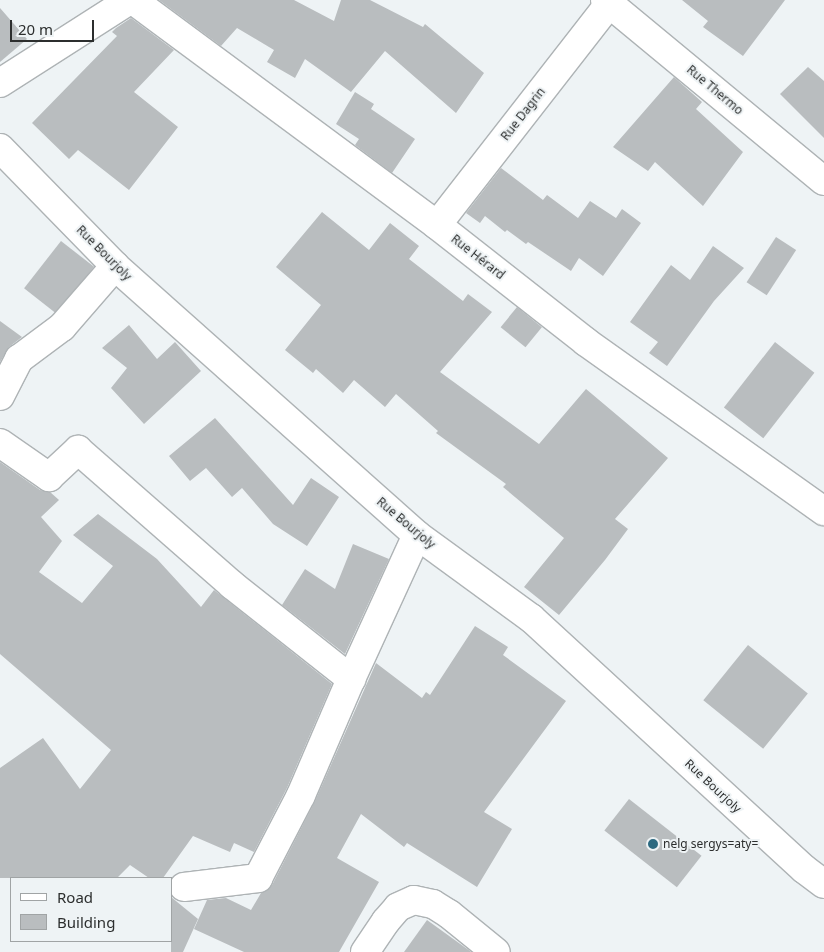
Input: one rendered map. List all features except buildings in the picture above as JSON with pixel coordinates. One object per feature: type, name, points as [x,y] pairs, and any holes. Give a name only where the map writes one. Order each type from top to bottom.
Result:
[{"type":"street","points":[[0,83],[132,0]]},
{"type":"street","name":"Rue Hérard","points":[[132,0],[437,225],[586,342],[824,511]]},
{"type":"street","name":"Rue Dagrin","points":[[437,225],[608,2]]},
{"type":"street","name":"Rue Thermo","points":[[608,2],[824,181]]},
{"type":"street","name":"Rue Bourjoly","points":[[0,148],[115,266],[417,535],[531,618],[804,869],[824,884]]},
{"type":"street","points":[[0,396],[19,359],[62,327],[115,266]]},
{"type":"street","points":[[0,443],[49,477],[78,450],[232,585],[350,679]]},
{"type":"street","points":[[184,887],[258,878],[301,795],[350,679],[417,535]]},
{"type":"street","points":[[365,952],[386,920],[398,907],[414,900],[433,904],[496,952]]},
{"type":"place","name":"nelg sergys=aty=","points":[[653,844]]}]
